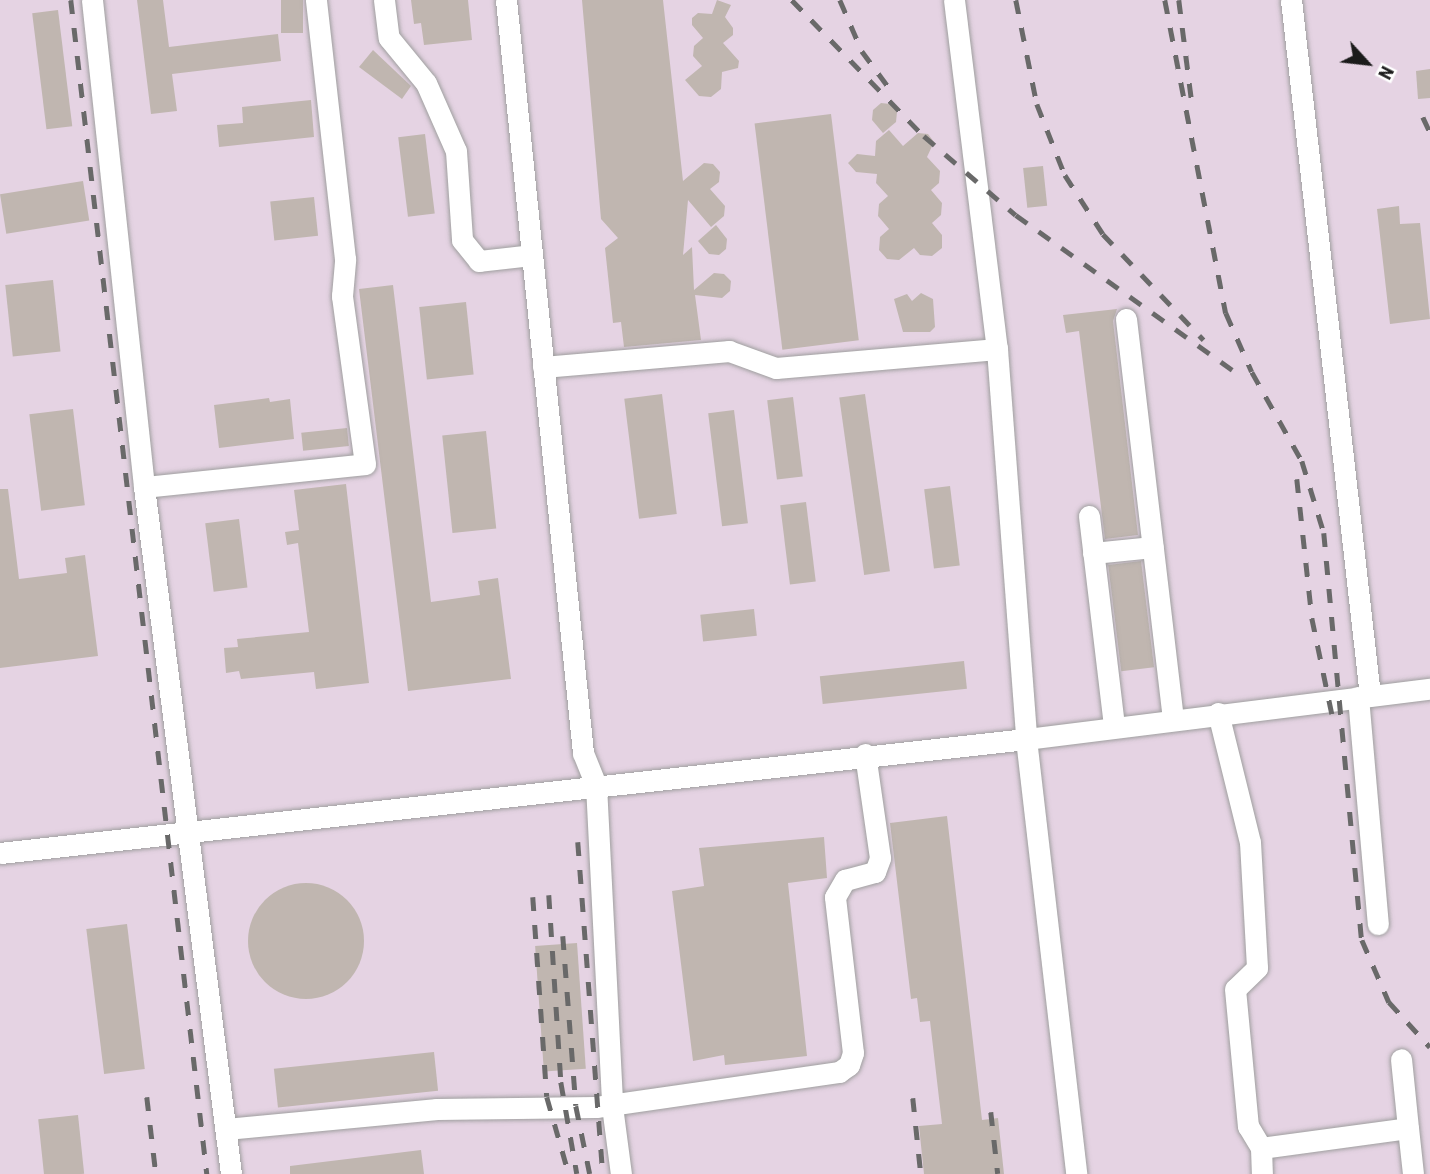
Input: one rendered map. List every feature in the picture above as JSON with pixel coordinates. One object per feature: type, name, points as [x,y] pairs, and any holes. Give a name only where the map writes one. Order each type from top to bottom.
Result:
[{"type":"lane","points":[[92,0],[144,487],[231,1174]]},
{"type":"lane","points":[[144,487],[365,464],[342,296],[345,259],[316,0]]},
{"type":"lane","points":[[384,0],[389,38],[426,83],[456,151],[462,240],[479,261],[532,255]]},
{"type":"lane","points":[[506,0],[583,752],[596,785],[612,1106],[621,1174]]},
{"type":"lane","points":[[954,0],[997,349],[1026,739],[1076,1174]]},
{"type":"lane","points":[[1292,0],[1364,697],[1378,923]]},
{"type":"lane","points":[[1126,320],[1173,718]]},
{"type":"lane","points":[[543,367],[729,351],[776,368],[997,349]]},
{"type":"lane","points":[[1089,516],[1114,725]]},
{"type":"lane","points":[[1094,553],[1153,547]]},
{"type":"lane","points":[[0,853],[864,754],[1026,739],[1114,725],[1430,688]]},
{"type":"lane","points":[[1218,713],[1250,842],[1257,968],[1234,989],[1248,1126],[1261,1148],[1262,1174]]},
{"type":"lane","points":[[226,1129],[437,1109],[612,1106],[839,1072],[849,1065],[853,1053],[835,897],[845,880],[874,872],[880,858],[864,754]]},
{"type":"lane","points":[[1401,1059],[1413,1174]]},
{"type":"lane","points":[[1261,1148],[1408,1128]]},
{"type":"shaded area","points":[[0,0],[1430,0],[1430,1174],[0,1174]]},
{"type":"building","points":[[137,0],[163,0],[169,47],[278,34],[281,61],[172,74],[177,111],[151,114]]},
{"type":"building","points":[[281,0],[303,0],[303,33],[281,33]]},
{"type":"building","points":[[411,0],[468,0],[472,40],[424,45],[421,23],[414,24]]},
{"type":"building","points":[[582,0],[663,0],[683,181],[704,163],[713,164],[720,172],[719,182],[710,189],[725,206],[724,216],[711,227],[688,200],[683,255],[692,247],[694,290],[714,273],[724,274],[731,281],[730,291],[722,298],[695,295],[701,340],[624,347],[621,322],[613,323],[605,248],[618,238],[601,219]]},
{"type":"building","points":[[717,0],[731,5],[725,17],[733,28],[733,35],[723,43],[739,61],[738,68],[722,72],[721,89],[711,97],[699,96],[685,80],[702,66],[693,56],[694,46],[703,38],[692,25],[692,18],[698,13],[712,14]]},
{"type":"building","points":[[58,10],[72,126],[46,129],[32,13]]},
{"type":"building","points":[[373,50],[411,86],[402,99],[359,67]]},
{"type":"building","points":[[1430,69],[1430,98],[1418,99],[1416,71]]},
{"type":"building","points":[[311,100],[314,137],[219,147],[217,125],[243,123],[242,107]]},
{"type":"building","points":[[881,103],[890,104],[897,112],[896,122],[883,133],[872,120],[873,110]]},
{"type":"building","points":[[831,114],[859,340],[782,350],[755,123]]},
{"type":"building","points":[[889,130],[903,146],[918,133],[928,134],[934,142],[927,157],[940,171],[939,183],[931,190],[942,203],[941,215],[932,223],[942,235],[942,248],[932,256],[920,255],[914,248],[899,260],[887,259],[879,250],[880,237],[889,229],[878,216],[879,204],[888,196],[876,183],[877,174],[856,172],[848,163],[857,154],[875,156],[876,141]]},
{"type":"building","points":[[425,134],[435,213],[408,217],[398,137]]},
{"type":"building","points":[[1043,166],[1047,206],[1027,208],[1023,168]]},
{"type":"building","points":[[83,181],[89,221],[6,234],[0,194]]},
{"type":"building","points":[[314,197],[318,236],[274,240],[270,202]]},
{"type":"building","points":[[1399,206],[1400,224],[1420,223],[1430,319],[1390,324],[1377,209]]},
{"type":"building","points":[[716,225],[727,239],[726,249],[719,255],[709,254],[698,241]]},
{"type":"building","points":[[53,280],[61,352],[13,357],[5,285]]},
{"type":"building","points":[[393,285],[431,602],[480,595],[478,581],[498,578],[511,679],[408,691],[359,289]]},
{"type":"building","points":[[921,293],[933,299],[935,327],[930,332],[903,332],[894,299],[907,294],[912,301]]},
{"type":"building","points":[[466,302],[474,375],[427,380],[419,307]]},
{"type":"building","points":[[1117,309],[1113,321],[1138,535],[1105,539],[1079,331],[1066,333],[1063,315]]},
{"type":"building","points":[[662,394],[677,514],[639,519],[624,399]]},
{"type":"building","points":[[865,394],[890,571],[864,575],[839,398]]},
{"type":"building","points":[[793,397],[803,476],[777,480],[767,400]]},
{"type":"building","points":[[269,398],[270,402],[290,399],[294,439],[219,448],[214,405]]},
{"type":"building","points":[[73,409],[85,505],[41,511],[29,414]]},
{"type":"building","points":[[734,410],[748,523],[722,526],[708,413]]},
{"type":"building","points":[[347,428],[349,446],[303,451],[301,433]]},
{"type":"building","points":[[486,431],[496,528],[452,533],[442,436]]},
{"type":"building","points":[[346,484],[369,683],[316,689],[314,672],[241,679],[239,671],[226,673],[224,648],[238,647],[237,639],[309,632],[298,543],[287,545],[285,532],[299,530],[294,490]]},
{"type":"building","points":[[950,486],[960,565],[934,569],[924,489]]},
{"type":"building","points":[[0,489],[8,489],[19,579],[67,573],[65,558],[85,555],[98,656],[0,668]]},
{"type":"building","points":[[806,502],[816,581],[790,585],[780,505]]},
{"type":"building","points":[[239,519],[247,587],[214,592],[205,523]]},
{"type":"building","points":[[1141,561],[1154,667],[1121,671],[1108,565]]},
{"type":"building","points":[[754,609],[757,636],[703,641],[700,615]]},
{"type":"building","points":[[964,661],[967,689],[823,704],[820,676]]},
{"type":"building","points":[[947,816],[982,1120],[998,1118],[1004,1174],[924,1174],[919,1126],[942,1124],[930,1021],[920,1022],[917,998],[911,999],[890,823]]},
{"type":"building","points":[[824,837],[827,878],[788,883],[807,1056],[725,1065],[724,1055],[693,1061],[672,891],[704,886],[699,848]]},
{"type":"building","points":[[306,883],[339,892],[355,908],[364,941],[355,974],[339,990],[306,999],[273,990],[257,974],[248,941],[257,908],[273,892]]},
{"type":"building","points":[[127,924],[145,1069],[104,1074],[86,929]]},
{"type":"building","points":[[577,943],[586,1069],[544,1072],[535,946]]},
{"type":"building","points":[[434,1052],[438,1091],[278,1108],[274,1069]]},
{"type":"building","points":[[78,1115],[84,1174],[44,1174],[38,1119]]},
{"type":"building","points":[[421,1150],[424,1174],[290,1174],[290,1166]]},
{"type":"railway","points":[[71,0],[207,1174]]},
{"type":"railway","points":[[792,0],[924,136],[1016,215],[1235,372]]},
{"type":"railway","points":[[840,0],[862,51],[893,93]]},
{"type":"railway","points":[[1016,0],[1037,104],[1065,175],[1103,234],[1204,340]]},
{"type":"railway","points":[[1165,0],[1226,313],[1252,372],[1302,461],[1324,533],[1362,940],[1389,1002],[1430,1047]]},
{"type":"railway","points":[[1179,0],[1192,103]]},
{"type":"railway","points":[[1423,117],[1430,132]]},
{"type":"railway","points":[[1297,479],[1312,618],[1332,714]]},
{"type":"railway","points":[[578,842],[603,1174]]},
{"type":"railway","points":[[549,895],[561,1082],[577,1174]]},
{"type":"railway","points":[[533,897],[547,1097],[569,1174]]},
{"type":"railway","points":[[563,936],[576,1106],[590,1174]]},
{"type":"railway","points":[[147,1097],[156,1174]]},
{"type":"railway","points":[[913,1098],[921,1174]]},
{"type":"railway","points":[[991,1112],[998,1174]]}]
